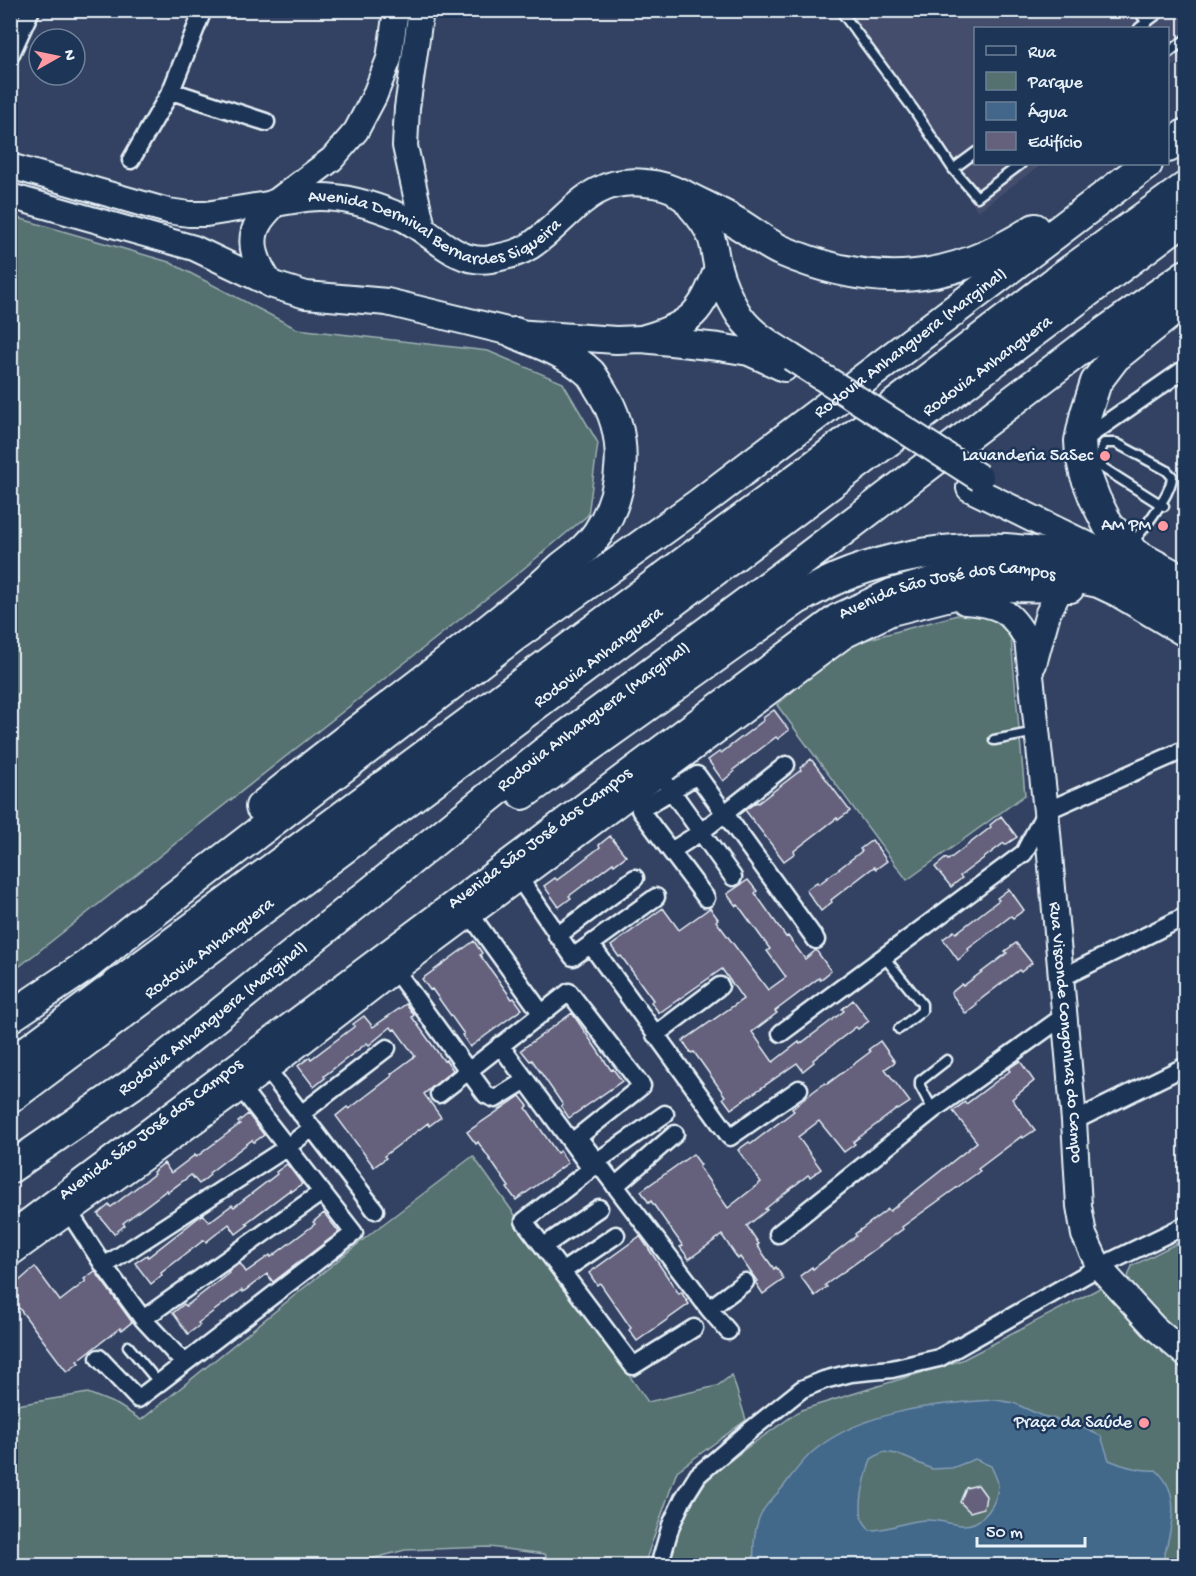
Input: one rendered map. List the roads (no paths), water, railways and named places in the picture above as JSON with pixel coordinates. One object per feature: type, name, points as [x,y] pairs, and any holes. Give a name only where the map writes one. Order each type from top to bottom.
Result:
[{"type":"highway","points":[[1169,141],[1185,132]]},
{"type":"highway","points":[[1169,145],[1185,132]]},
{"type":"highway","points":[[681,194],[736,223],[777,249],[824,267],[854,274],[883,277],[946,270],[988,256],[1031,232],[1133,165]]},
{"type":"highway","name":"Rodovia Anhanguera (Marginal)","points":[[10,1017],[86,966],[513,637],[699,504],[1146,165]]},
{"type":"highway","name":"Rodovia Anhanguera","points":[[10,1064],[1185,187]]},
{"type":"highway","name":"Rodovia Anhanguera","points":[[10,1098],[1185,218]]},
{"type":"highway","name":"Rodovia Anhanguera (Marginal)","points":[[10,1168],[131,1085],[544,752],[1185,274]]},
{"type":"highway","points":[[1130,549],[1108,525],[1095,499],[1085,473],[1080,441],[1096,382],[1115,357],[1185,300]]},
{"type":"highway","points":[[136,926],[164,887],[304,772],[510,612],[584,551],[597,534],[610,513],[618,487],[621,459],[620,433],[609,404],[590,374],[565,354],[514,333]]},
{"type":"highway","points":[[131,1085],[220,1030],[416,880],[520,796],[583,750],[674,688],[797,599],[838,578],[889,561],[917,555],[991,548],[1043,553],[1080,562],[1185,604]]},
{"type":"highway","points":[[10,1044],[54,1005],[86,966]]},
{"type":"main road","name":"Avenida Dermival Bernardes Siqueira","points":[[274,203],[319,197],[366,204],[401,216],[423,228],[443,246],[464,257],[485,260],[510,256],[530,246],[569,211],[594,193],[612,185],[632,181],[648,183],[668,187],[681,194]]},
{"type":"main road","points":[[681,194],[702,219],[711,236],[718,268],[736,311],[753,332],[787,362],[975,483],[1105,554],[1185,604]]},
{"type":"main road","points":[[274,203],[258,222],[254,239],[257,261],[270,284],[306,295],[387,302],[514,333],[616,340],[642,339],[719,347],[787,362]]},
{"type":"main road","points":[[642,339],[664,333],[683,324],[695,313],[706,298],[718,268]]},
{"type":"main road","points":[[975,483],[1006,492],[1075,520],[1181,574]]},
{"type":"street","points":[[10,56],[31,10]]},
{"type":"street","points":[[131,160],[171,91],[203,10]]},
{"type":"street","points":[[274,203],[332,159],[356,130],[374,97],[389,59],[396,10]]},
{"type":"street","points":[[422,10],[407,108],[405,146],[423,228]]},
{"type":"street","points":[[171,91],[266,122]]},
{"type":"street","name":"Avenida Dermival Bernardes Siqueira","points":[[10,166],[168,211],[189,214],[234,211],[274,203]]},
{"type":"street","points":[[10,195],[194,248],[270,284]]},
{"type":"street","points":[[1080,441],[1185,368]]},
{"type":"street","name":"Avenida São José dos Campos","points":[[10,1235],[836,617],[892,591],[934,579],[994,569],[1024,570],[1059,583],[1116,594],[1185,635]]},
{"type":"street","name":"Avenida São José dos Campos","points":[[10,1254],[267,1069],[519,878],[665,782],[844,636],[891,613],[940,600],[970,593],[1059,583]]},
{"type":"street","name":"Rua Visconde Congonhas do Campo","points":[[1032,672],[1048,613],[1059,583]]},
{"type":"street","name":"Rua Visconde Congonhas do Campo","points":[[940,600],[986,604],[1003,610],[1013,619],[1027,640],[1046,811],[1074,1121],[1079,1206],[1084,1235],[1099,1267],[1154,1328],[1185,1355]]},
{"type":"street","points":[[782,1033],[1024,853],[1046,811],[1185,749]]},
{"type":"street","points":[[671,851],[700,832],[786,765]]},
{"type":"street","points":[[706,898],[640,810],[665,782],[697,775],[816,940]]},
{"type":"street","points":[[665,782],[733,877]]},
{"type":"street","points":[[519,878],[573,957],[656,897]]},
{"type":"street","points":[[557,936],[636,878]]},
{"type":"street","points":[[470,914],[542,1014]]},
{"type":"street","points":[[1061,978],[1185,916]]},
{"type":"street","points":[[591,945],[730,1137],[800,1089]]},
{"type":"street","points":[[395,970],[486,1095],[495,1099],[526,1080]]},
{"type":"street","points":[[656,1035],[720,986]]},
{"type":"street","points":[[439,1094],[569,992],[642,1086],[579,1137],[728,1331]]},
{"type":"street","points":[[778,1234],[933,1110],[1064,1016]]},
{"type":"street","points":[[500,1045],[591,1169],[524,1221],[633,1366],[694,1328]]},
{"type":"street","points":[[301,1114],[387,1047]]},
{"type":"street","points":[[1074,1121],[1185,1066]]},
{"type":"street","points":[[267,1069],[375,1210]]},
{"type":"street","points":[[99,1358],[138,1399],[354,1233],[241,1088]]},
{"type":"street","points":[[596,1162],[665,1114]]},
{"type":"street","points":[[104,1266],[286,1148],[312,1128]]},
{"type":"street","points":[[615,1186],[675,1134]]},
{"type":"street","points":[[143,1319],[322,1192]]},
{"type":"street","points":[[544,1246],[599,1208]]},
{"type":"street","points":[[69,1212],[104,1266],[143,1319],[184,1363]]},
{"type":"street","points":[[659,1566],[671,1525],[698,1475],[802,1389],[851,1373],[892,1369],[939,1358],[1099,1267],[1185,1224]]},
{"type":"street","points":[[563,1271],[616,1235]]},
{"type":"street","points":[[709,1309],[745,1282]]},
{"type":"lane","points":[[840,10],[914,110],[953,168],[977,197],[1020,165]]},
{"type":"lane","points":[[1138,10],[1147,22]]},
{"type":"lane","points":[[1140,27],[1163,10]]},
{"type":"lane","points":[[1169,51],[1185,39]]},
{"type":"lane","points":[[953,168],[974,153]]},
{"type":"lane","points":[[1130,549],[1162,505],[1172,476],[1166,470],[1116,443],[1104,443],[1100,450],[1103,468],[1162,505]]},
{"type":"lane","points":[[994,740],[1036,732]]},
{"type":"lane","points":[[885,957],[923,1008],[899,1029]]},
{"type":"lane","points":[[933,1110],[920,1086],[920,1081],[946,1060]]},
{"type":"lane","points":[[129,1346],[159,1383]]},
{"type":"water","points":[[996,1400],[1014,1403],[1042,1416],[1057,1419],[1065,1427],[1079,1426],[1101,1436],[1109,1460],[1132,1468],[1156,1470],[1165,1480],[1172,1503],[1171,1528],[1162,1565],[754,1565],[755,1531],[766,1505],[802,1462],[835,1436],[856,1426],[902,1411]],"holes":[[[883,1452],[897,1454],[932,1469],[952,1468],[975,1459],[991,1466],[998,1484],[992,1506],[983,1517],[970,1524],[925,1520],[870,1530],[863,1520],[861,1504],[871,1459]]]},
{"type":"place","name":"Lavanderia 5aSec","points":[[1105,456]]},
{"type":"place","name":"AM PM","points":[[1163,526]]},
{"type":"place","name":"Praça da Saúde","points":[[1144,1423]]}]
